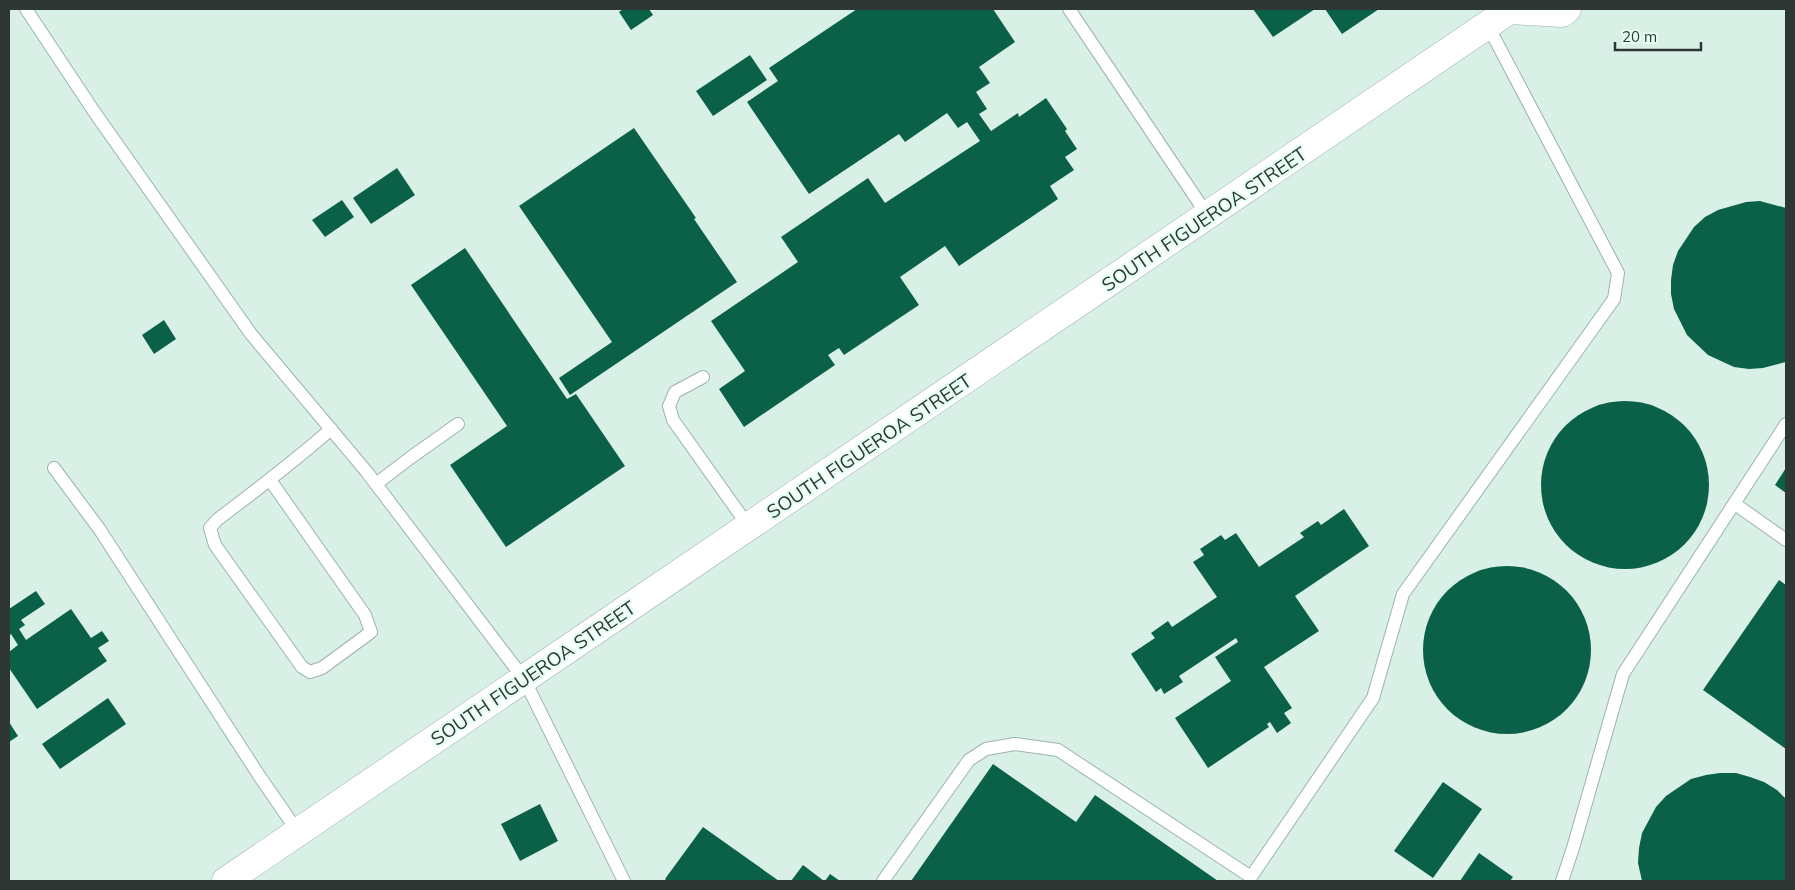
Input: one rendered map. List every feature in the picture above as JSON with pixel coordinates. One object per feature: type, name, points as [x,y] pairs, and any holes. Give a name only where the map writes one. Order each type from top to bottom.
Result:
[{"type":"main road","name":"SOUTH FIGUEROA STREET","points":[[226,881],[1511,9],[1562,13],[1567,9]]},
{"type":"lane","points":[[26,9],[95,113],[252,334],[376,484],[524,679],[624,881]]},
{"type":"lane","points":[[1070,9],[1208,216]]},
{"type":"lane","points":[[884,881],[969,760],[986,749],[1016,744],[1058,750],[1251,877],[1373,698],[1403,594],[1614,299],[1618,273],[1488,26]]},
{"type":"lane","points":[[703,377],[675,392],[670,406],[673,420],[749,527]]},
{"type":"lane","points":[[376,484],[458,424]]},
{"type":"lane","points":[[1562,881],[1622,674],[1786,424]]},
{"type":"lane","points":[[270,480],[365,615],[371,632],[322,668],[310,672],[302,667],[215,546],[210,528],[217,520],[270,480],[295,462],[331,429]]},
{"type":"lane","points":[[54,468],[100,530],[260,777],[298,832]]},
{"type":"lane","points":[[1734,504],[1786,540]]},
{"type":"building","points":[[623,9],[649,9],[653,15],[631,30],[619,12]]},
{"type":"building","points":[[857,9],[993,9],[1015,42],[979,67],[990,83],[976,92],[987,109],[979,114],[991,131],[1018,113],[1019,117],[1046,98],[1067,129],[1065,131],[1077,149],[1065,157],[1074,170],[1050,186],[1058,199],[959,266],[945,246],[900,277],[919,305],[844,355],[839,348],[828,355],[835,365],[744,427],[719,389],[745,371],[711,321],[798,262],[781,237],[868,178],[885,203],[980,141],[967,122],[958,128],[947,113],[905,142],[899,134],[809,194],[747,102],[778,81],[769,68]]},
{"type":"building","points":[[1253,9],[1315,9],[1273,37]]},
{"type":"building","points":[[1325,9],[1379,9],[1342,34]]},
{"type":"building","points":[[750,55],[767,80],[713,116],[696,91]]},
{"type":"building","points":[[1786,102],[1786,128],[1785,128]]},
{"type":"building","points":[[634,128],[696,218],[694,219],[737,282],[570,395],[559,378],[612,342],[519,206]]},
{"type":"building","points":[[397,168],[415,195],[371,224],[353,198]]},
{"type":"building","points":[[342,200],[354,217],[325,237],[312,220]]},
{"type":"building","points":[[1760,201],[1786,208],[1786,362],[1763,368],[1749,369],[1734,367],[1708,355],[1687,335],[1674,309],[1671,280],[1673,265],[1678,251],[1694,227],[1705,217],[1718,210],[1746,202]]},
{"type":"building","points":[[465,248],[567,399],[576,394],[625,466],[506,547],[450,465],[507,426],[411,285]]},
{"type":"building","points":[[164,320],[176,339],[154,354],[142,335]]},
{"type":"building","points":[[1617,401],[1633,401],[1665,411],[1690,432],[1703,453],[1709,485],[1703,517],[1695,532],[1678,550],[1657,563],[1633,569],[1617,569],[1593,563],[1578,555],[1555,532],[1547,517],[1541,493],[1541,477],[1547,453],[1555,438],[1578,415],[1593,407]]},
{"type":"building","points":[[1786,468],[1786,493],[1775,485]]},
{"type":"building","points":[[1344,509],[1369,546],[1295,596],[1319,631],[1264,667],[1292,708],[1284,713],[1291,723],[1277,733],[1270,722],[1267,724],[1269,727],[1208,768],[1175,718],[1231,681],[1215,657],[1238,642],[1236,638],[1179,676],[1183,682],[1164,694],[1161,688],[1156,692],[1131,654],[1155,638],[1151,633],[1168,621],[1172,627],[1217,597],[1193,562],[1204,555],[1200,549],[1221,535],[1225,540],[1236,533],[1259,567],[1304,537],[1300,533],[1318,521],[1321,525]]},
{"type":"building","points":[[1499,566],[1515,566],[1547,576],[1572,597],[1585,618],[1591,650],[1585,682],[1577,697],[1560,715],[1539,728],[1515,734],[1499,734],[1475,728],[1460,720],[1437,697],[1429,682],[1423,658],[1423,642],[1429,618],[1437,603],[1460,580],[1475,572]]},
{"type":"building","points":[[1779,580],[1786,585],[1786,749],[1703,690]]},
{"type":"building","points":[[36,591],[45,604],[21,620],[25,625],[19,629],[26,640],[71,609],[91,638],[102,631],[109,641],[98,648],[107,661],[37,709],[9,668],[9,652],[18,645],[11,634],[9,636],[9,609]]},
{"type":"building","points":[[108,698],[126,724],[60,769],[42,744]]},
{"type":"building","points":[[9,722],[18,736],[9,742]]},
{"type":"building","points":[[993,764],[1076,822],[1095,795],[1218,881],[911,881]]},
{"type":"building","points":[[1720,773],[1736,773],[1764,782],[1777,790],[1786,799],[1786,881],[1642,881],[1638,863],[1639,848],[1642,833],[1656,807],[1666,796],[1691,779]]},
{"type":"building","points":[[1443,782],[1482,809],[1433,878],[1394,851]]},
{"type":"building","points":[[540,804],[558,841],[520,861],[501,824]]},
{"type":"building","points":[[703,827],[779,881],[667,881],[665,879]]},
{"type":"building","points":[[1479,853],[1513,877],[1510,881],[1460,881]]},
{"type":"building","points":[[803,865],[824,881],[791,881]]},
{"type":"building","points":[[830,874],[840,881],[825,881]]}]
